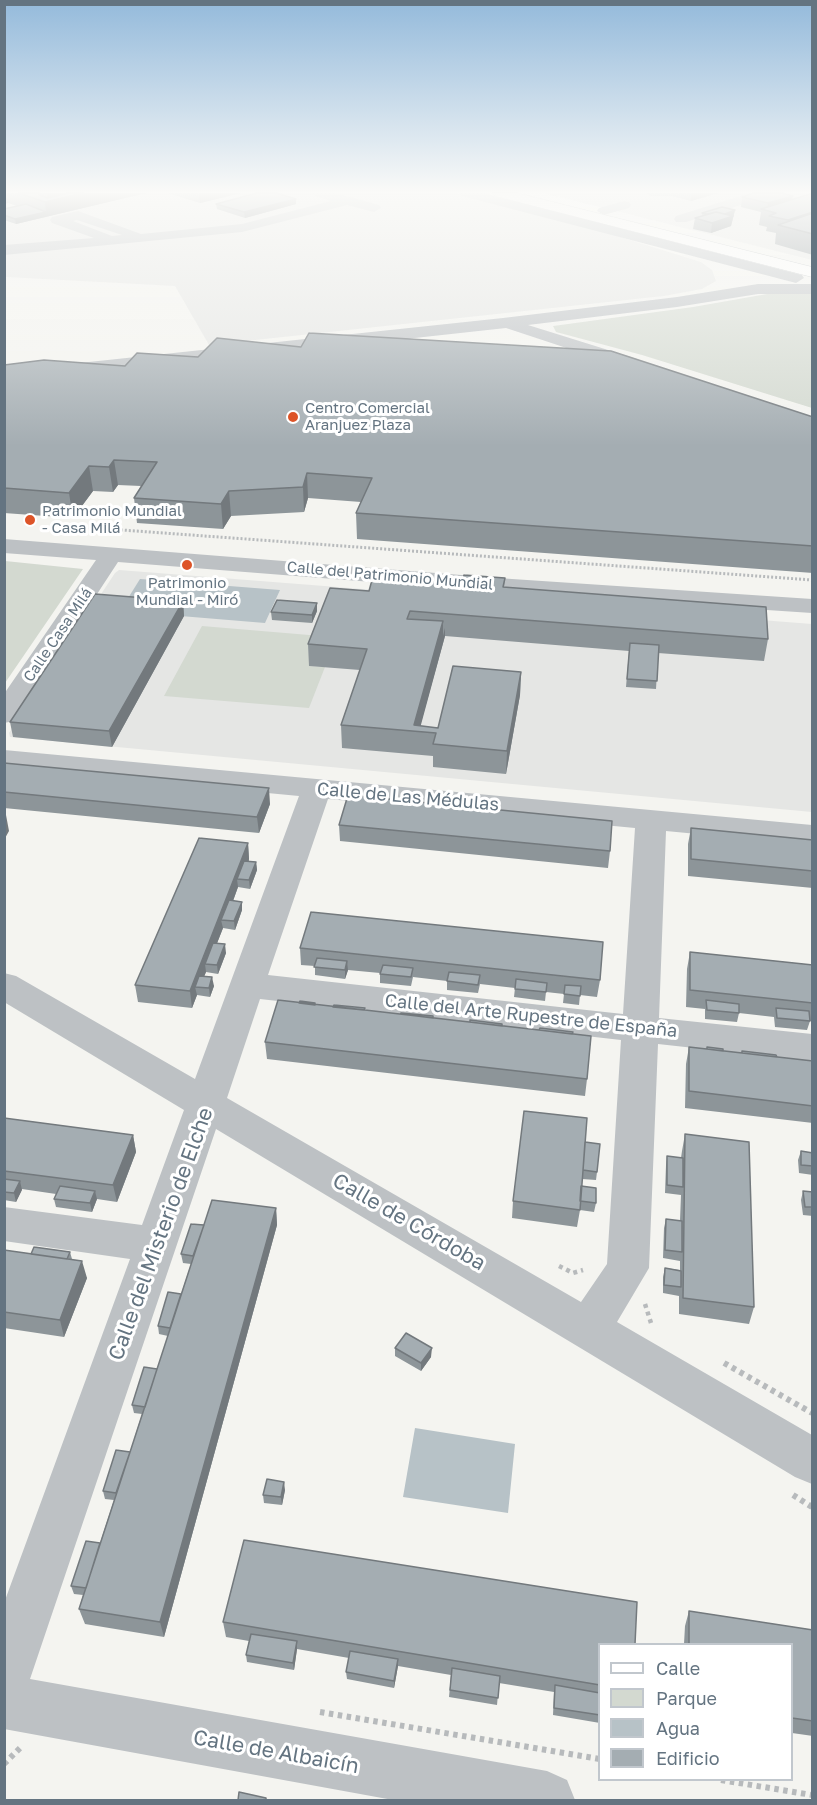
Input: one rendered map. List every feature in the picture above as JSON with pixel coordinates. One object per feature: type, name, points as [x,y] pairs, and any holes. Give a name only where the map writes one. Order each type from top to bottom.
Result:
[{"type":"street","points":[[676,302],[713,290],[721,282],[722,277]]},
{"type":"street","points":[[794,277],[813,282]]},
{"type":"street","points":[[4,376],[503,323],[676,302],[758,289],[813,289]]},
{"type":"street","points":[[503,323],[646,368]]},
{"type":"street","name":"Calle del Patrimonio Mundial","points":[[4,531],[813,590]]},
{"type":"street","name":"Calle del Patrimonio Mundial","points":[[4,546],[512,586],[813,606]]},
{"type":"street","name":"Calle Casa Milá","points":[[4,715],[112,554]]},
{"type":"street","name":"Calle de Las Médulas","points":[[4,759],[813,835]]},
{"type":"street","name":"Calle del Misterio de Elche","points":[[4,1678],[316,789]]},
{"type":"street","points":[[589,1328],[628,1268],[651,820]]},
{"type":"street","name":"Calle de Córdoba","points":[[4,985],[813,1461]]},
{"type":"street","name":"Calle del Arte Rupestre de España","points":[[249,985],[813,1048]]},
{"type":"street","points":[[4,1224],[157,1245]]},
{"type":"street","name":"Calle de Albaicín","points":[[12,1725],[547,1800]]},
{"type":"path","points":[[50,525],[813,580]]},
{"type":"path","points":[[308,1710],[598,1759]]},
{"type":"path","points":[[4,1764],[12,1725]]},
{"type":"path","points":[[732,1781],[813,1795]]},
{"type":"shaded area","points":[[9,277],[715,277],[716,281],[702,289],[664,296],[209,345],[175,286]]},
{"type":"shaded area","points":[[119,570],[812,624],[812,812],[10,737],[9,733]]},
{"type":"green space","points":[[767,294],[812,294],[812,408],[642,355],[556,332],[553,326],[693,307]]},
{"type":"green space","points":[[4,561],[83,569],[5,683]]},
{"type":"green space","points":[[202,626],[321,636],[309,666],[325,667],[309,708],[164,696]]},
{"type":"water","points":[[140,579],[280,590],[265,623],[120,611]]},
{"type":"water","points":[[415,1428],[515,1444],[508,1513],[403,1497]]},
{"type":"building","points":[[309,333],[611,351],[813,417],[813,546],[356,513],[372,478],[307,473],[303,487],[229,491],[221,504],[134,498],[157,462],[114,460],[109,467],[89,466],[69,493],[4,488],[4,365],[44,360],[125,366],[137,353],[198,357],[217,338],[301,347]]},
{"type":"building","points":[[464,575],[505,578],[503,587],[766,607],[768,639],[410,611],[407,619],[443,621],[414,725],[438,728],[453,666],[521,672],[507,751],[433,744],[436,733],[341,725],[367,649],[308,644],[330,588],[369,591],[372,580],[429,584],[430,581],[462,583]]},
{"type":"building","points":[[95,594],[183,601],[109,731],[10,722]]},
{"type":"building","points":[[277,600],[317,603],[312,615],[271,612]]},
{"type":"building","points":[[630,643],[659,645],[657,681],[627,679]]},
{"type":"building","points":[[4,763],[269,788],[257,817],[4,792]]},
{"type":"building","points":[[348,795],[612,821],[610,851],[339,825]]},
{"type":"building","points":[[691,828],[813,840],[813,871],[691,859]]},
{"type":"building","points":[[199,838],[248,843],[190,991],[135,985]]},
{"type":"building","points":[[244,861],[256,862],[249,880],[237,879]]},
{"type":"building","points":[[229,900],[242,902],[234,921],[221,920]]},
{"type":"building","points":[[311,912],[603,942],[600,980],[300,948]]},
{"type":"building","points":[[213,943],[225,944],[217,965],[205,964]]},
{"type":"building","points":[[690,952],[813,965],[813,1003],[690,990]]},
{"type":"building","points":[[317,958],[347,961],[345,970],[314,967]]},
{"type":"building","points":[[383,965],[413,968],[411,977],[380,974]]},
{"type":"building","points":[[449,972],[480,975],[478,985],[447,981]]},
{"type":"building","points":[[199,976],[212,977],[209,988],[195,987]]},
{"type":"building","points":[[516,979],[547,983],[546,992],[515,989]]},
{"type":"building","points":[[565,985],[581,986],[580,996],[564,994]]},
{"type":"building","points":[[278,1000],[591,1036],[587,1079],[265,1042]]},
{"type":"building","points":[[706,1000],[739,1004],[739,1013],[707,1010]]},
{"type":"building","points":[[300,1001],[315,1003],[315,1005],[299,1003]]},
{"type":"building","points":[[334,1005],[365,1008],[364,1010],[333,1007]]},
{"type":"building","points":[[776,1008],[809,1011],[810,1021],[777,1018]]},
{"type":"building","points":[[401,1014],[433,1016],[433,1018]]},
{"type":"building","points":[[470,1020],[502,1024],[502,1026],[470,1022]]},
{"type":"building","points":[[540,1028],[573,1032],[572,1034],[539,1030]]},
{"type":"building","points":[[689,1047],[813,1061],[813,1106],[689,1091]]},
{"type":"building","points":[[707,1047],[723,1049],[723,1051],[707,1049]]},
{"type":"building","points":[[742,1051],[776,1055],[777,1057],[742,1053]]},
{"type":"building","points":[[524,1111],[587,1118],[580,1210],[513,1201]]},
{"type":"building","points":[[4,1118],[133,1135],[113,1185],[4,1171]]},
{"type":"building","points":[[685,1134],[749,1142],[754,1307],[683,1298]]},
{"type":"building","points":[[585,1142],[600,1144],[597,1172],[583,1170]]},
{"type":"building","points":[[801,1151],[813,1153],[813,1166],[801,1165]]},
{"type":"building","points":[[667,1156],[683,1158],[683,1187],[667,1185]]},
{"type":"building","points":[[4,1179],[20,1181],[14,1193],[4,1192]]},
{"type":"building","points":[[60,1186],[95,1191],[90,1203],[54,1199]]},
{"type":"building","points":[[581,1186],[596,1188],[596,1203],[580,1201]]},
{"type":"building","points":[[803,1191],[813,1192],[813,1207],[805,1207]]},
{"type":"building","points":[[212,1200],[276,1208],[160,1622],[79,1609]]},
{"type":"building","points":[[666,1219],[682,1221],[682,1252],[665,1250]]},
{"type":"building","points":[[191,1224],[204,1225],[193,1256],[181,1254]]},
{"type":"building","points":[[34,1247],[70,1252],[67,1259],[31,1254]]},
{"type":"building","points":[[4,1250],[82,1261],[60,1320],[4,1312]]},
{"type":"building","points":[[665,1268],[681,1271],[681,1287],[664,1285]]},
{"type":"building","points":[[168,1292],[181,1294],[170,1328],[158,1326]]},
{"type":"building","points":[[406,1333],[432,1348],[421,1363],[395,1348]]},
{"type":"building","points":[[144,1367],[157,1369],[145,1407],[132,1405]]},
{"type":"building","points":[[116,1450],[130,1452],[116,1493],[103,1491]]},
{"type":"building","points":[[267,1479],[284,1482],[281,1497],[263,1495]]},
{"type":"building","points":[[244,1540],[637,1602],[635,1643],[598,1643],[598,1685],[223,1622]]},
{"type":"building","points":[[86,1541],[100,1543],[86,1588],[71,1586]]},
{"type":"building","points":[[689,1611],[813,1630],[813,1721],[793,1718],[793,1643],[689,1643]]},
{"type":"building","points":[[251,1634],[297,1641],[293,1663],[246,1655]]},
{"type":"building","points":[[350,1651],[398,1659],[394,1681],[346,1672]]},
{"type":"building","points":[[452,1668],[500,1676],[498,1698],[450,1690]]},
{"type":"building","points":[[555,1685],[598,1693],[598,1715],[554,1708]]},
{"type":"building","points":[[239,1792],[266,1798],[266,1800],[238,1800]]},
{"type":"place","name":"Centro Comercial Aranjuez Plaza","points":[[293,417]]},
{"type":"place","name":"Patrimonio Mundial - Casa Milá","points":[[30,520]]},
{"type":"place","name":"Patrimonio Mundial - Miró","points":[[187,565]]}]
